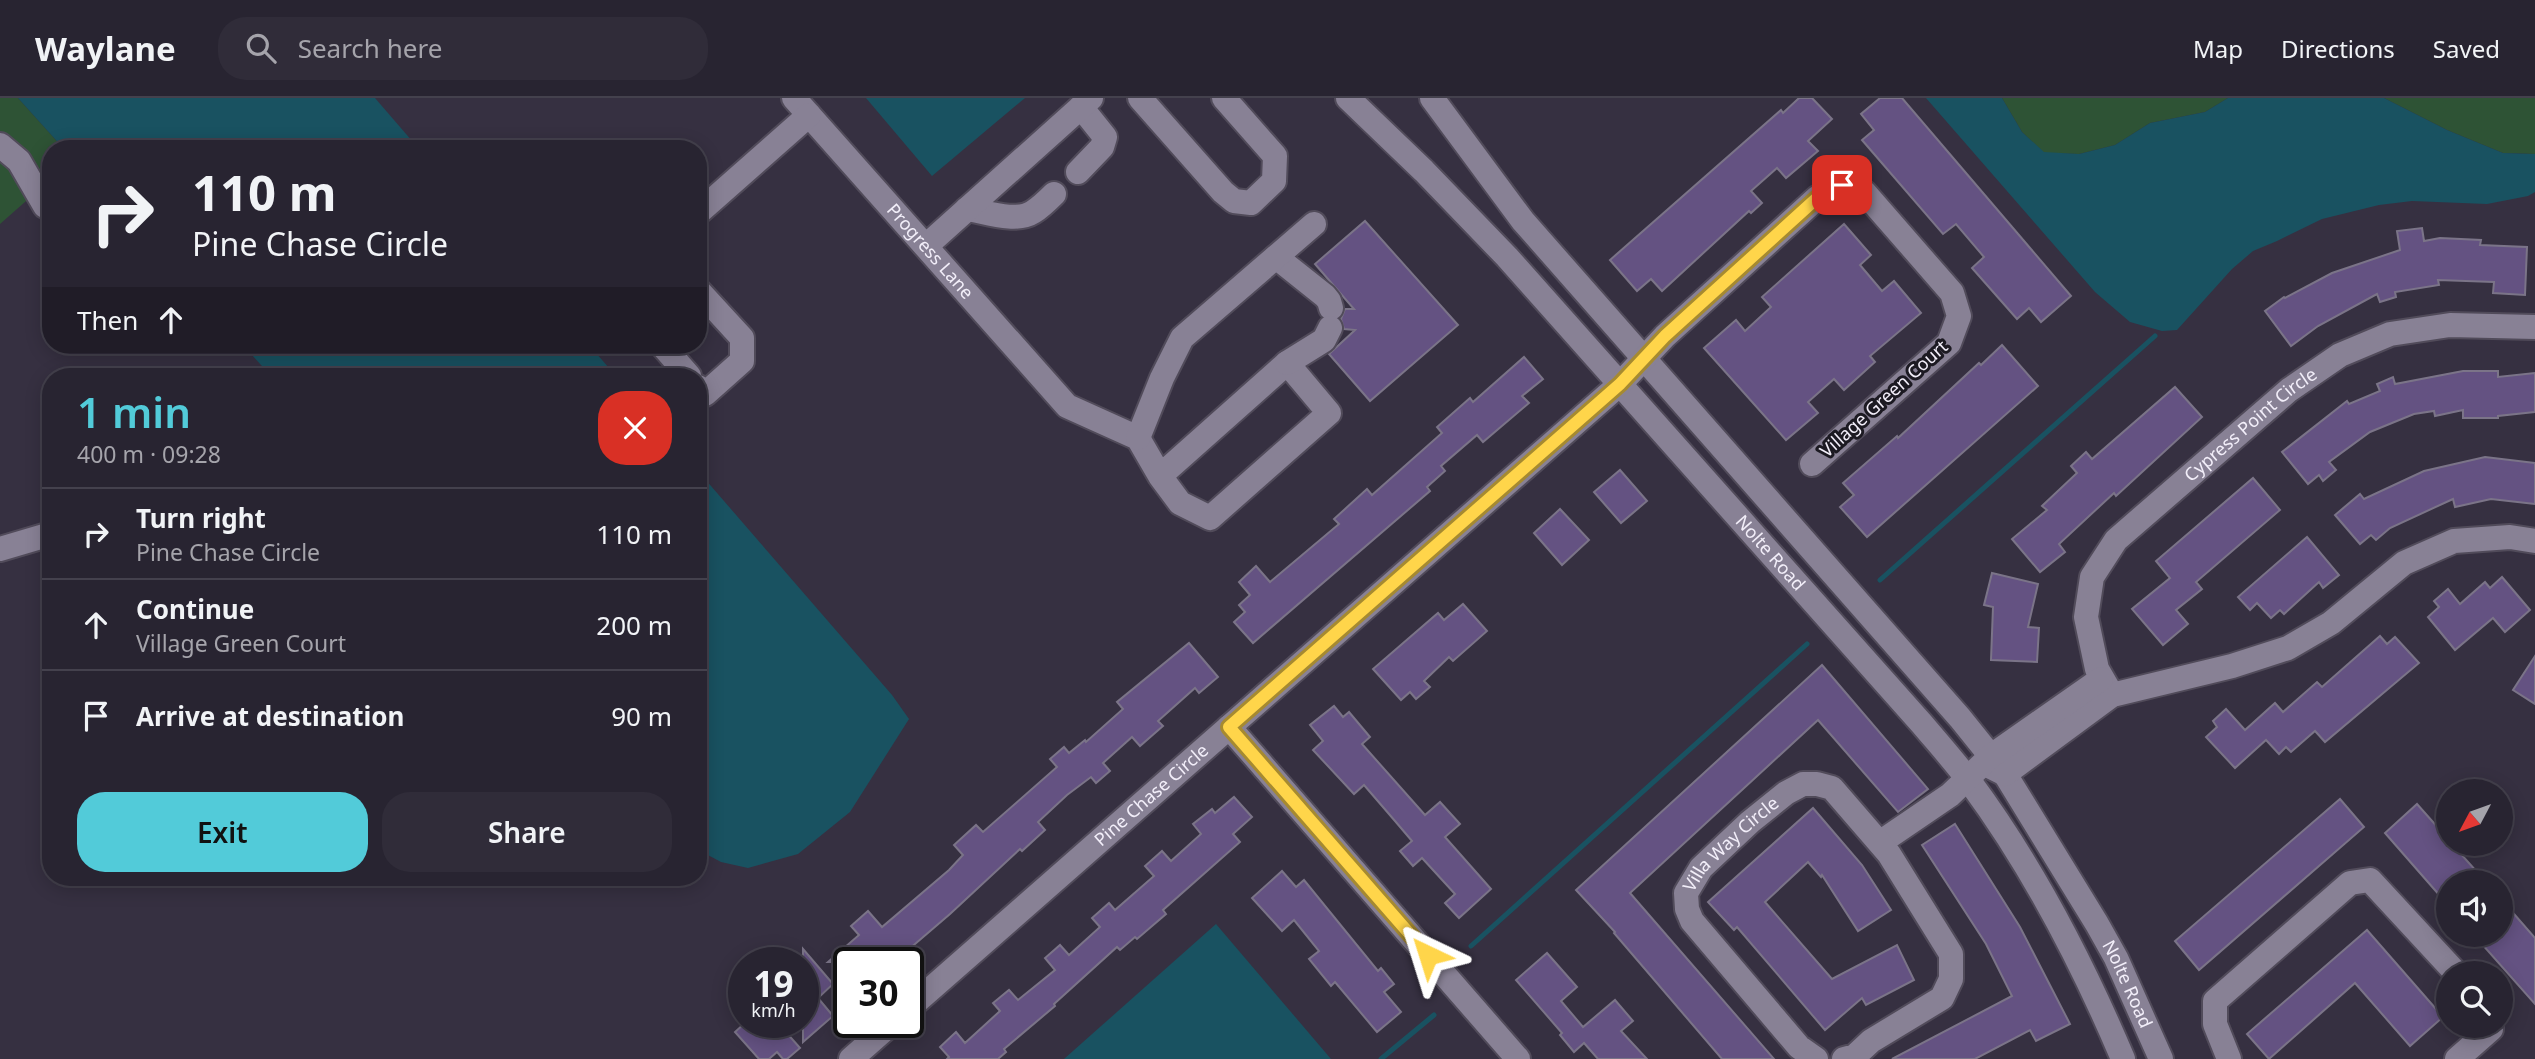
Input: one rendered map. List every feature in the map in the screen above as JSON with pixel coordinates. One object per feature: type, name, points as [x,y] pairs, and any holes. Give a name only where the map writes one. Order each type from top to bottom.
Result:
[{"type":"street","points":[[1140,98],[1223,192],[1234,201],[1251,203],[1274,181],[1275,156],[1224,98]]},
{"type":"street","name":"Nolte Road","points":[[1348,98],[1424,171],[1507,257],[1865,660],[1994,761]]},
{"type":"street","name":"Nolte Road","points":[[1432,98],[1523,221],[1994,761],[2082,899],[2116,958],[2161,1059]]},
{"type":"street","points":[[926,246],[1086,102],[1105,137],[1102,147],[1078,172]]},
{"type":"street","points":[[707,205],[801,107]]},
{"type":"street","name":"Progress Lane","points":[[801,107],[1067,406],[1138,438]]},
{"type":"street","points":[[0,145],[19,162],[42,201]]},
{"type":"street","name":"Village Green Court","points":[[1644,358],[1817,198],[1842,185],[1864,192],[1952,293],[1959,316],[1949,343],[1812,464]]},
{"type":"street","points":[[967,209],[1014,217],[1025,216],[1054,194]]},
{"type":"street","points":[[1287,363],[1329,413],[1210,518],[1180,503],[1160,476],[1138,438],[1162,378],[1182,338],[1314,224]]},
{"type":"street","points":[[1160,476],[1287,363],[1324,340],[1330,318],[1329,301],[1276,257]]},
{"type":"street","points":[[707,300],[742,338],[742,361],[707,392]]},
{"type":"street","name":"Cypress Point Circle","points":[[2103,681],[2086,617],[2092,577],[2116,540],[2289,390],[2340,355],[2390,334],[2450,325],[2535,327]]},
{"type":"street","points":[[670,354],[682,368]]},
{"type":"street","name":"Pine Chase Circle","points":[[924,995],[1620,384],[1644,358]]},
{"type":"street","points":[[0,549],[42,537]]},
{"type":"street","points":[[2082,899],[2062,887],[2007,801],[1992,785],[1979,777],[1994,761],[2007,733],[2103,681],[2232,666],[2288,648],[2332,623],[2404,563],[2454,541],[2510,537],[2535,541]]},
{"type":"street","points":[[1885,848],[1947,804],[1994,761],[2103,681]]},
{"type":"street","points":[[1229,727],[1518,1059]]},
{"type":"street","name":"Nolte Road","points":[[1994,761],[1988,808],[2067,937],[2123,1059]]},
{"type":"street","name":"Villa Way Circle","points":[[1816,1059],[1799,1047],[1692,921],[1687,909],[1686,893],[1701,868],[1750,822],[1786,793],[1803,784],[1817,783],[1832,788],[1885,848],[1951,954],[1951,979],[1942,998],[1871,1041],[1855,1056],[1844,1059]]},
{"type":"street","points":[[1947,804],[1965,803],[1988,808]]},
{"type":"street","points":[[2229,1059],[2215,1024],[2215,1001],[2350,883],[2370,880],[2445,961]]},
{"type":"street","points":[[851,1059],[875,1038]]},
{"type":"street","points":[[2457,1059],[2482,1038]]},
{"type":"green space","points":[[0,98],[18,98],[56,140],[42,140],[42,187],[0,224]]},
{"type":"green space","points":[[2002,98],[2228,98],[2205,112],[2150,123],[2115,145],[2079,154],[2044,153],[2022,132]]},
{"type":"green space","points":[[2384,98],[2535,98],[2535,154],[2503,153],[2447,130]]},
{"type":"water","points":[[18,98],[375,98],[411,140],[56,140]]},
{"type":"water","points":[[866,98],[1025,98],[932,176]]},
{"type":"water","points":[[1926,98],[2002,98],[2022,132],[2044,152],[2079,154],[2115,145],[2150,123],[2205,112],[2228,98],[2384,98],[2447,130],[2503,153],[2535,154],[2535,192],[2528,196],[2487,204],[2412,201],[2379,205],[2322,219],[2253,251],[2232,269],[2177,330],[2162,331],[2130,322],[2095,292]]},
{"type":"water","points":[[251,354],[597,354],[609,368],[264,368]]},
{"type":"water","points":[[707,481],[892,695],[909,719],[850,812],[798,854],[748,868],[721,862],[707,855]]},
{"type":"water","points":[[1216,924],[1331,1059],[1064,1059]]},
{"type":"building","points":[[1799,98],[1812,98],[1832,119],[1808,141],[1818,151],[1786,178],[1777,168],[1751,191],[1762,203],[1751,213],[1749,211],[1662,291],[1651,279],[1637,291],[1610,260],[1781,110],[1783,113]]},
{"type":"building","points":[[1880,98],[1902,98],[2071,296],[2041,322],[2029,308],[2017,319],[1972,268],[1984,257],[1956,224],[1943,234],[1862,140],[1874,130],[1861,114]]},
{"type":"building","points":[[1365,221],[1458,325],[1370,401],[1329,354],[1355,330],[1344,329],[1341,319],[1345,309],[1354,309],[1315,264]]},
{"type":"building","points":[[1844,224],[1871,255],[1860,265],[1882,291],[1894,281],[1921,313],[1870,356],[1875,362],[1844,390],[1834,379],[1808,402],[1818,413],[1786,440],[1704,348],[1736,320],[1745,331],[1771,307],[1762,297]]},
{"type":"building","points":[[2422,228],[2424,241],[2440,238],[2481,240],[2480,245],[2527,247],[2525,295],[2493,293],[2494,282],[2438,280],[2439,285],[2395,292],[2396,297],[2380,302],[2377,294],[2318,326],[2291,346],[2265,311],[2284,297],[2332,273],[2400,250],[2397,231]]},
{"type":"building","points":[[2002,345],[2038,386],[1867,537],[1840,507],[1854,495],[1843,483]]},
{"type":"building","points":[[1524,357],[1543,379],[1522,396],[1529,403],[1483,442],[1477,435],[1441,466],[1445,471],[1427,487],[1430,491],[1253,643],[1234,622],[1245,612],[1239,605],[1250,595],[1239,582],[1256,566],[1270,582],[1339,524],[1334,519],[1367,489],[1372,495],[1442,433],[1437,427],[1470,398],[1473,402]]},
{"type":"building","points":[[2463,371],[2498,371],[2498,377],[2535,373],[2535,412],[2498,418],[2463,418],[2463,410],[2435,416],[2434,411],[2414,414],[2370,432],[2329,462],[2336,470],[2323,481],[2319,475],[2308,484],[2282,452],[2347,401],[2349,404],[2380,391],[2377,384],[2393,377],[2395,384]]},
{"type":"building","points":[[2175,387],[2202,417],[2059,544],[2065,552],[2040,572],[2012,539],[2047,510],[2042,506],[2077,473],[2071,466],[2086,452],[2092,459]]},
{"type":"building","points":[[2485,457],[2535,463],[2535,504],[2491,499],[2455,507],[2453,499],[2390,528],[2376,540],[2371,535],[2360,544],[2335,515],[2360,494],[2364,499],[2424,471]]},
{"type":"building","points":[[1620,470],[1647,501],[1621,523],[1594,492]]},
{"type":"building","points":[[2253,478],[2280,510],[2196,582],[2202,589],[2176,610],[2188,624],[2163,645],[2132,609],[2170,578],[2156,561]]},
{"type":"building","points":[[1560,509],[1589,540],[1562,565],[1534,533]]},
{"type":"building","points":[[2307,537],[2339,575],[2323,588],[2319,582],[2284,614],[2280,610],[2271,618],[2257,603],[2250,610],[2238,597]]},
{"type":"building","points":[[1992,573],[2038,584],[2028,627],[2039,628],[2037,662],[1991,660],[1993,607],[1984,605]]},
{"type":"building","points":[[2502,577],[2530,610],[2505,632],[2493,618],[2455,650],[2428,617],[2439,607],[2434,601],[2448,589],[2460,604],[2485,582],[2490,588]]},
{"type":"building","points":[[1463,604],[1487,631],[1453,661],[1449,657],[1424,681],[1430,687],[1416,699],[1410,692],[1401,700],[1373,669],[1438,613],[1444,620]]},
{"type":"building","points":[[2380,636],[2387,644],[2395,637],[2419,663],[2325,742],[2315,731],[2291,752],[2286,747],[2279,754],[2266,740],[2235,768],[2206,737],[2217,727],[2213,721],[2226,709],[2245,730],[2275,703],[2283,712],[2317,682],[2322,687]]},
{"type":"building","points":[[1189,643],[1218,677],[1199,693],[1195,688],[1158,721],[1163,726],[1140,746],[1132,737],[1103,763],[1110,771],[1096,783],[1091,777],[1067,795],[1038,822],[1045,830],[1022,851],[1020,849],[912,947],[845,947],[859,935],[851,926],[868,911],[882,927],[949,870],[963,855],[954,845],[976,825],[983,832],[1057,767],[1050,759],[1064,747],[1069,753],[1085,740],[1086,742],[1123,709],[1117,702]]},
{"type":"building","points":[[2535,656],[2535,704],[2513,690]]},
{"type":"building","points":[[1822,665],[1928,789],[1898,812],[1818,720],[1630,893],[1774,1059],[1722,1059],[1576,890]]},
{"type":"building","points":[[1334,706],[1343,717],[1349,712],[1370,737],[1362,744],[1425,815],[1440,802],[1460,824],[1445,837],[1491,889],[1459,918],[1445,903],[1455,894],[1422,858],[1413,866],[1400,851],[1412,841],[1364,785],[1354,794],[1313,750],[1323,741],[1310,725]]},
{"type":"building","points":[[1234,797],[1252,817],[1233,834],[1240,842],[1163,910],[1166,914],[1137,939],[1135,937],[1120,950],[1117,947],[1054,1004],[1055,1006],[1004,1049],[1006,1052],[998,1059],[947,1059],[949,1057],[940,1047],[956,1032],[965,1043],[1000,1011],[993,1003],[1009,990],[1018,1000],[1055,970],[1045,958],[1060,945],[1069,955],[1100,927],[1092,918],[1109,903],[1115,910],[1154,876],[1145,866],[1162,851],[1171,861],[1201,834],[1193,824],[1212,809],[1215,813]]},
{"type":"building","points":[[2340,799],[2364,827],[2199,970],[2175,941]]},
{"type":"building","points":[[2417,804],[2436,825],[2436,856],[2463,856],[2475,870],[2436,870],[2436,891],[2385,833]]},
{"type":"building","points":[[1813,808],[1862,865],[1891,910],[1858,931],[1822,875],[1821,877],[1808,862],[1765,902],[1832,979],[1897,945],[1914,980],[1866,1005],[1862,998],[1825,1030],[1737,927],[1734,930],[1708,902]]},
{"type":"building","points":[[1955,824],[2020,927],[2070,1024],[2036,1041],[2030,1030],[1975,1059],[1892,1059],[2012,996],[1986,944],[1922,845]]},
{"type":"building","points":[[1282,871],[1296,887],[1304,880],[1378,971],[1381,968],[1394,984],[1384,992],[1401,1012],[1377,1032],[1335,982],[1331,986],[1309,959],[1319,951],[1294,920],[1282,931],[1252,898]]},
{"type":"building","points":[[2513,913],[2535,938],[2535,1004],[2513,979],[2513,961],[2497,961],[2485,947],[2513,947]]},
{"type":"building","points":[[2367,930],[2436,1009],[2436,1023],[2410,1046],[2355,983],[2269,1059],[2247,1034]]},
{"type":"building","points":[[1547,953],[1577,987],[1561,1001],[1583,1027],[1615,1000],[1633,1021],[1621,1031],[1647,1059],[1598,1059],[1584,1043],[1574,1052],[1560,1035],[1562,1033],[1516,980]]},
{"type":"building","points":[[819,968],[833,984],[819,997]]},
{"type":"building","points":[[819,999],[833,1016],[819,1028]]},
{"type":"building","points":[[740,1038],[791,1038],[800,1048],[787,1059],[783,1059],[777,1052],[769,1059],[759,1059]]},
{"type":"waterway","points":[[1880,580],[2155,336]]},
{"type":"waterway","points":[[1471,946],[1807,644]]},
{"type":"waterway","points":[[1381,1059],[1434,1015]]},
{"type":"route","points":[[1428,955],[1229,727],[1620,384],[1665,336],[1817,198],[1842,185]]}]
